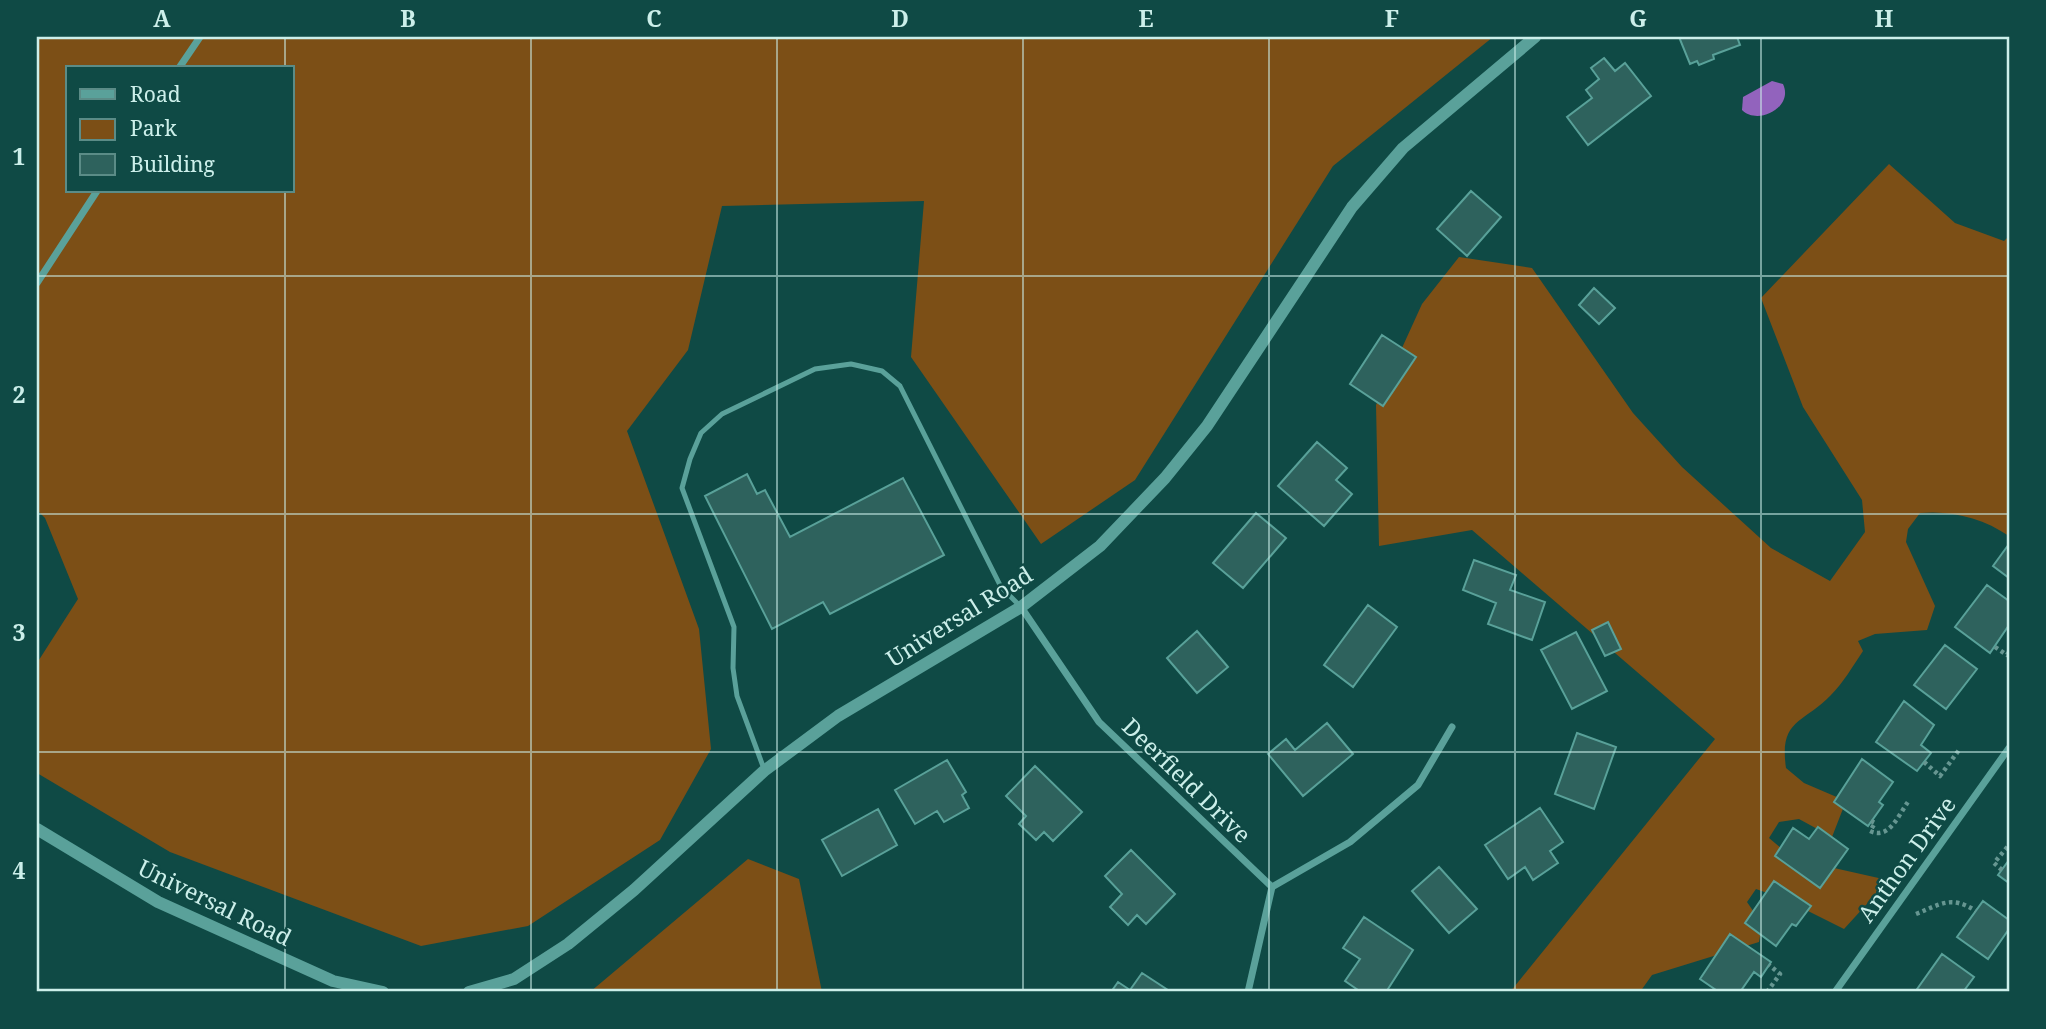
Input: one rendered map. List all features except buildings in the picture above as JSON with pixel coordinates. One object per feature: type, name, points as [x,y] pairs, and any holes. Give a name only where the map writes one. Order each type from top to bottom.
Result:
[{"type":"street","points":[[179,66],[200,37]]},
{"type":"street","name":"Universal Road","points":[[469,992],[514,979],[568,944],[634,890],[764,771],[838,716],[1021,607],[1100,546],[1165,478],[1207,426],[1352,207],[1403,148],[1535,37]]},
{"type":"street","points":[[37,284],[96,192]]},
{"type":"street","name":"Deerfield Drive","points":[[1021,607],[1099,722],[1272,887]]},
{"type":"street","points":[[1248,992],[1272,887],[1350,842],[1418,785],[1452,727]]},
{"type":"street","name":"Anthon Drive","points":[[1835,992],[2009,748]]},
{"type":"street","name":"Universal Road","points":[[37,829],[158,902],[333,981],[383,992]]},
{"type":"lane","points":[[764,771],[737,696],[733,668],[734,627],[682,488],[701,433],[722,414],[815,369],[851,364],[882,371],[900,387],[1001,587],[1021,607]]},
{"type":"path","points":[[1995,646],[2007,655],[2009,652]]},
{"type":"path","points":[[1924,762],[1940,776],[1959,750]]},
{"type":"path","points":[[1871,821],[1875,823],[1870,831],[1880,834],[1887,831],[1908,802]]},
{"type":"path","points":[[2002,870],[1994,863],[2009,845]]},
{"type":"path","points":[[1910,916],[1947,901],[1961,902],[1976,911]]},
{"type":"path","points":[[1767,992],[1780,974],[1769,965]]},
{"type":"green space","points":[[37,37],[1493,37],[1333,166],[1135,480],[1041,544],[911,357],[924,201],[722,206],[688,350],[627,431],[699,629],[711,749],[660,840],[528,926],[421,946],[170,852],[37,773],[37,663],[78,599],[45,518],[37,510]]},
{"type":"green space","points":[[1889,164],[1955,223],[2004,241],[2009,236],[2009,536],[1988,524],[1966,517],[1920,513],[1908,529],[1906,542],[1935,606],[1927,630],[1875,634],[1858,641],[1863,651],[1844,680],[1821,704],[1795,724],[1786,740],[1786,768],[1804,783],[1846,801],[1832,837],[1799,819],[1779,822],[1769,838],[1794,859],[1883,879],[1876,894],[1844,929],[1784,899],[1756,889],[1747,902],[1762,924],[1759,942],[1652,975],[1640,992],[1510,992],[1715,739],[1472,530],[1379,546],[1376,405],[1422,304],[1459,257],[1532,268],[1633,413],[1682,467],[1771,548],[1830,581],[1865,532],[1862,500],[1803,407],[1761,298]]},
{"type":"green space","points":[[748,859],[799,879],[822,992],[590,992]]},
{"type":"shaded area","points":[[1772,81],[1783,84],[1785,92],[1779,107],[1773,112],[1757,116],[1742,110],[1743,97]]}]
